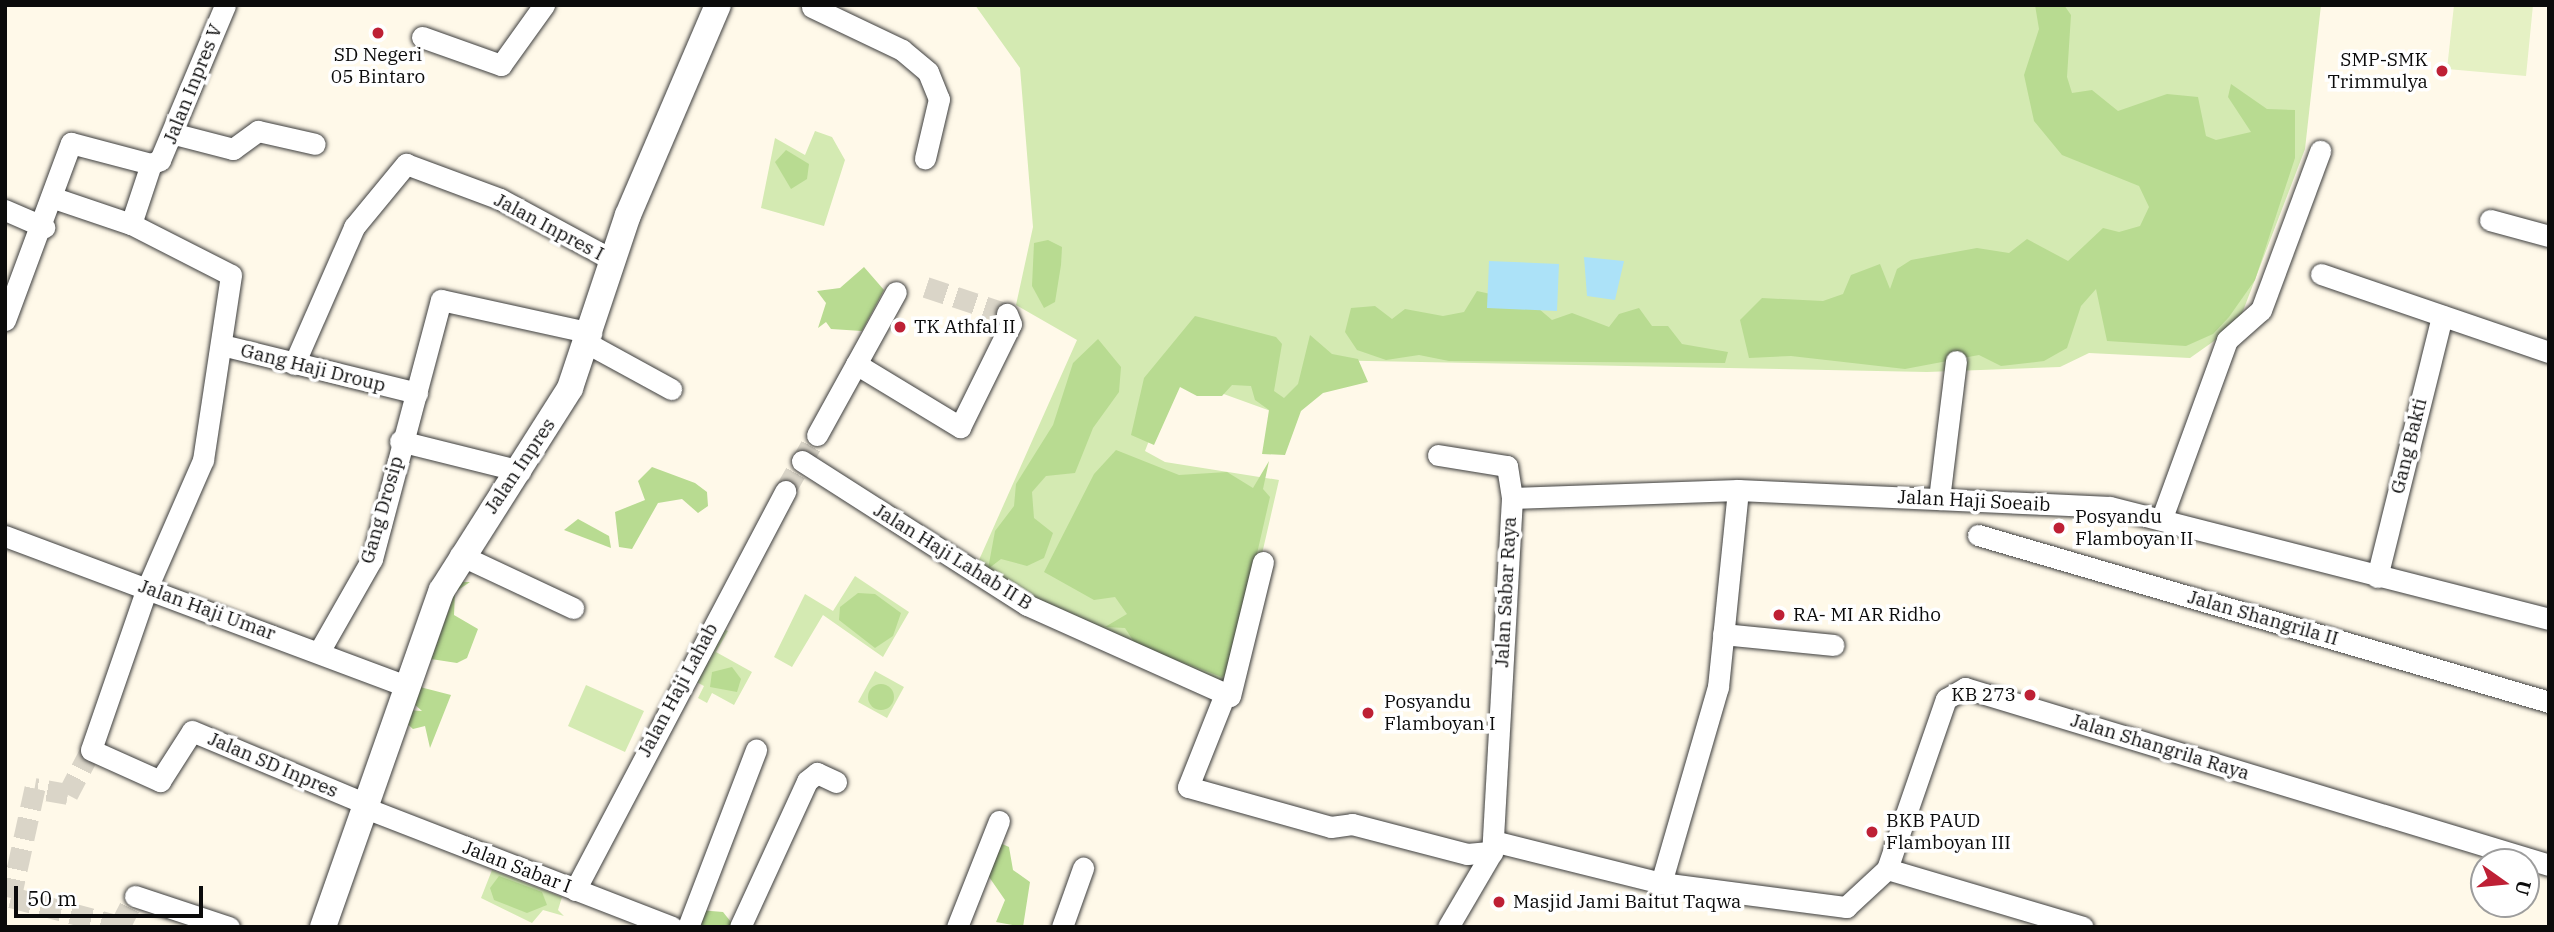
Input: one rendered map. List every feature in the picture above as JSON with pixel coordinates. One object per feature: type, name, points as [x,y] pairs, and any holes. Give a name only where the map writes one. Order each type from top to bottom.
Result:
[{"type":"street","name":"Jalan Inpres V","points":[[54,198],[71,143],[80,141],[151,164],[175,134],[225,5]]},
{"type":"street","points":[[422,37],[501,65],[544,5]]},
{"type":"street","name":"Jalan Inpres","points":[[323,927],[364,805],[460,555],[520,471],[570,388],[613,260],[718,5]]},
{"type":"street","points":[[812,7],[902,50],[928,72],[939,99],[925,158]]},
{"type":"street","points":[[175,134],[233,149],[244,148],[258,131],[315,144]]},
{"type":"street","points":[[2163,515],[2227,340],[2261,310],[2320,151]]},
{"type":"street","points":[[131,224],[151,164]]},
{"type":"street","name":"Jalan Inpres I","points":[[294,364],[354,227],[406,164],[500,199],[613,260]]},
{"type":"street","points":[[5,320],[54,198]]},
{"type":"street","name":"Gang Haji Droup","points":[[54,198],[131,224],[230,272],[222,345],[416,393]]},
{"type":"street","points":[[5,210],[44,227]]},
{"type":"street","points":[[2490,220],[2549,236]]},
{"type":"street","points":[[2320,274],[2549,352]]},
{"type":"street","points":[[817,435],[896,292]]},
{"type":"street","name":"Gang Drosip","points":[[320,650],[372,559],[400,442],[443,297],[589,338]]},
{"type":"street","name":"Gang Bakti","points":[[2376,577],[2442,316]]},
{"type":"street","points":[[856,364],[960,427],[1008,320]]},
{"type":"street","points":[[589,338],[671,389]]},
{"type":"street","points":[[147,588],[204,460],[222,345]]},
{"type":"street","points":[[1939,499],[1956,361]]},
{"type":"street","points":[[400,442],[520,471]]},
{"type":"street","name":"Jalan Sabar Raya","points":[[1438,455],[1507,466],[1512,498],[1492,847],[1448,927]]},
{"type":"street","name":"Jalan Haji Lahab II B","points":[[802,461],[1027,605],[1228,695]]},
{"type":"street","name":"Jalan Haji Lahab","points":[[575,890],[785,491]]},
{"type":"street","points":[[1661,883],[1718,687],[1738,491]]},
{"type":"street","name":"Jalan Haji Soeaib","points":[[1512,498],[1738,491],[1939,499],[2163,515],[2376,577],[2549,619]]},
{"type":"street","name":"Jalan Shangrila II","points":[[1978,535],[2549,702]]},
{"type":"street","name":"Jalan Haji Umar","points":[[5,536],[320,650],[408,687]]},
{"type":"street","points":[[460,555],[573,608]]},
{"type":"street","points":[[1263,562],[1228,695],[1188,787],[1331,827],[1352,824],[1467,854],[1492,847],[1661,883],[1836,909],[1871,889],[1887,869],[2083,927]]},
{"type":"street","name":"Jalan SD Inpres","points":[[147,588],[91,750],[160,781],[192,731],[364,805]]},
{"type":"street","points":[[1723,634],[1833,645]]},
{"type":"street","name":"Jalan Shangrila Raya","points":[[1887,869],[1946,699],[1965,688],[2549,865]]},
{"type":"street","points":[[688,927],[756,750]]},
{"type":"street","points":[[740,927],[807,781],[817,773],[836,782]]},
{"type":"street","name":"Jalan Sabar I","points":[[364,805],[672,927]]},
{"type":"street","points":[[957,927],[999,821]]},
{"type":"street","points":[[1062,927],[1083,868]]},
{"type":"street","points":[[135,896],[229,927]]},
{"type":"green space","points":[[975,5],[2321,5],[2305,149],[2238,324],[2190,358],[2089,353],[2060,367],[1927,372],[1316,360],[1293,419],[1174,376],[1145,451],[1165,462],[1279,480],[1230,693],[975,569],[1077,340],[1016,305],[1033,227],[1020,68]]},
{"type":"green space","points":[[2035,5],[2064,5],[2071,15],[2067,77],[2072,93],[2092,90],[2118,111],[2167,94],[2198,97],[2206,136],[2216,140],[2251,132],[2228,97],[2231,84],[2267,109],[2295,110],[2295,158],[2255,280],[2229,317],[2213,334],[2186,346],[2107,341],[2096,289],[2081,306],[2067,348],[2044,361],[2001,366],[1979,355],[1905,369],[1791,356],[1749,358],[1740,320],[1762,298],[1823,301],[1843,294],[1851,275],[1880,264],[1890,289],[1897,269],[1911,260],[1977,248],[2009,253],[2027,239],[2068,261],[2103,228],[2119,232],[2140,226],[2149,207],[2139,186],[2062,155],[2034,121],[2024,75],[2039,29]]},
{"type":"green space","points":[[2454,5],[2533,5],[2526,76],[2447,69]]},
{"type":"green space","points":[[815,131],[832,137],[845,160],[824,226],[761,208],[775,138],[805,155]]},
{"type":"green space","points":[[786,150],[809,164],[807,179],[791,189],[775,162]]},
{"type":"green space","points":[[1048,240],[1062,247],[1061,265],[1055,302],[1044,308],[1032,286],[1034,243]]},
{"type":"green space","points":[[864,267],[884,290],[862,331],[831,329],[826,322],[818,328],[826,303],[817,291],[840,288]]},
{"type":"green space","points":[[1477,291],[1532,303],[1552,320],[1572,313],[1609,327],[1619,314],[1639,308],[1652,326],[1668,326],[1682,344],[1728,352],[1725,363],[1449,361],[1419,355],[1386,360],[1357,350],[1345,332],[1351,308],[1375,306],[1392,319],[1405,309],[1443,316],[1464,312]]},
{"type":"green space","points":[[1195,316],[1276,337],[1282,344],[1274,391],[1284,398],[1298,384],[1310,335],[1332,354],[1358,359],[1368,382],[1323,393],[1301,411],[1285,455],[1262,454],[1269,410],[1255,400],[1251,386],[1232,385],[1222,396],[1197,396],[1180,387],[1154,445],[1131,435],[1144,378]]},
{"type":"green space","points":[[1098,339],[1121,367],[1119,392],[1093,428],[1075,473],[1046,476],[1032,492],[1034,518],[1053,533],[1044,558],[1027,566],[1001,559],[988,569],[995,531],[1014,506],[1016,484],[1053,425],[1073,363]]},
{"type":"green space","points":[[1116,450],[1179,475],[1227,472],[1253,488],[1269,461],[1263,489],[1270,497],[1230,671],[1222,677],[1136,645],[1125,628],[1105,627],[1127,614],[1115,597],[1094,600],[1044,572],[1094,474]]},
{"type":"green space","points":[[652,467],[695,483],[707,492],[708,506],[698,513],[682,499],[658,503],[632,549],[619,547],[615,512],[645,500],[638,481]]},
{"type":"green space","points":[[578,519],[609,536],[611,548],[564,530]]},
{"type":"green space","points":[[855,576],[909,612],[883,657],[823,615],[792,667],[774,657],[805,594],[833,611]]},
{"type":"green space","points":[[459,582],[470,582],[455,592]]},
{"type":"green space","points":[[455,593],[454,615],[478,629],[467,658],[457,663],[431,659]]},
{"type":"green space","points":[[858,593],[875,594],[901,613],[893,636],[875,648],[839,620],[840,607]]},
{"type":"green space","points":[[718,626],[728,631],[716,652],[752,672],[734,705],[712,693],[707,703],[698,698],[704,686],[689,678]]},
{"type":"green space","points":[[732,667],[741,679],[737,692],[710,687],[712,672]]},
{"type":"green space","points":[[875,671],[904,687],[887,718],[858,702]]},
{"type":"green space","points":[[881,684],[890,688],[894,697],[890,706],[881,710],[872,706],[868,697],[872,688]]},
{"type":"green space","points":[[586,685],[644,711],[625,752],[568,726]]},
{"type":"green space","points":[[420,687],[451,695],[430,748],[425,726],[413,729],[403,720],[407,710],[422,711],[413,703]]},
{"type":"green space","points":[[1000,843],[1009,847],[1013,870],[1030,882],[1023,927],[996,922],[1005,900],[987,874]]},
{"type":"green space","points":[[492,870],[562,897],[558,910],[564,916],[543,910],[532,923],[481,898]]},
{"type":"green space","points":[[499,876],[542,892],[547,905],[527,913],[494,900],[490,888]]},
{"type":"green space","points":[[699,910],[723,912],[735,927],[702,927]]},
{"type":"water","points":[[1584,257],[1624,261],[1615,300],[1587,296]]},
{"type":"water","points":[[1489,261],[1559,264],[1557,311],[1487,308]]},
{"type":"tunnel","points":[[926,287],[1007,314]]},
{"type":"tunnel","points":[[785,491],[817,435]]},
{"type":"tunnel","points":[[91,750],[68,794],[35,788],[11,897],[120,926],[135,896]]},
{"type":"place","name":"SD Negeri 05 Bintaro","points":[[378,33]]},
{"type":"place","name":"SMP-SMK Trimmulya","points":[[2442,71]]},
{"type":"place","name":"TK Athfal II","points":[[900,327]]},
{"type":"place","name":"Posyandu Flamboyan II","points":[[2059,528]]},
{"type":"place","name":"RA- MI AR Ridho","points":[[1779,615]]},
{"type":"place","name":"KB 273","points":[[2030,695]]},
{"type":"place","name":"Posyandu Flamboyan I","points":[[1368,713]]},
{"type":"place","name":"BKB PAUD Flamboyan III","points":[[1872,832]]},
{"type":"place","name":"Masjid Jami Baitut Taqwa","points":[[1499,902]]}]
